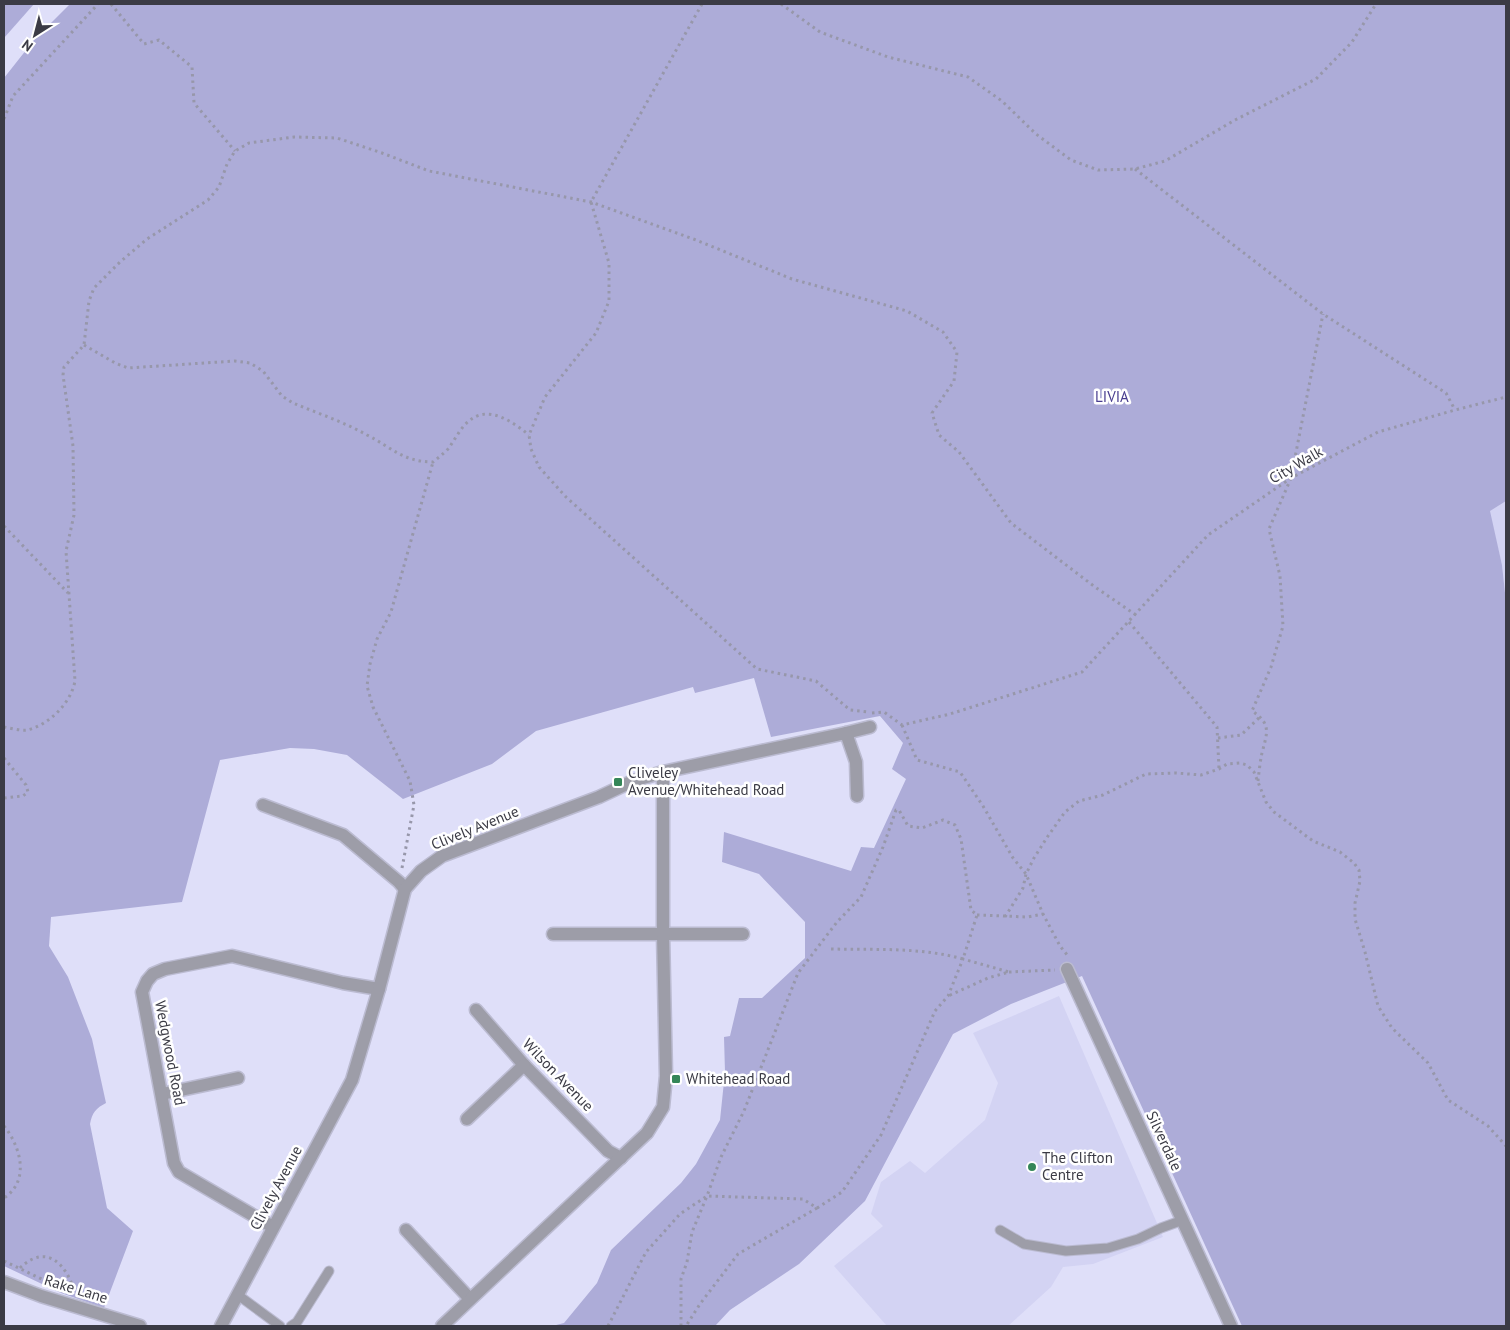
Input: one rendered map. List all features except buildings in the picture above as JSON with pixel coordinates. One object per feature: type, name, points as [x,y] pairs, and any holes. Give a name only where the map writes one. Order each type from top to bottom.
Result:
[{"type":"street","name":"Clively Avenue","points":[[221,1326],[352,1080],[379,989],[402,886],[442,856],[599,797],[633,781],[663,772],[870,727]]},
{"type":"street","points":[[846,733],[856,762],[857,796]]},
{"type":"street","points":[[442,1326],[647,1133],[663,1107],[666,1076],[663,934],[663,772]]},
{"type":"street","points":[[263,804],[343,835],[402,886]]},
{"type":"street","points":[[553,934],[743,934]]},
{"type":"street","name":"Wedgwood Road","points":[[273,1227],[179,1172],[174,1163],[142,992],[147,981],[154,974],[165,969],[232,956],[379,989]]},
{"type":"street","name":"Silverdale","points":[[1067,969],[1231,1326]]},
{"type":"street","name":"Wilson Avenue","points":[[476,1010],[524,1065],[608,1151],[621,1158]]},
{"type":"street","points":[[467,1119],[524,1065]]},
{"type":"street","points":[[162,1094],[238,1078]]},
{"type":"street","points":[[406,1230],[470,1300]]},
{"type":"street","name":"Rake Lane","points":[[4,1282],[41,1296],[140,1326]]},
{"type":"lane","points":[[1000,1230],[1024,1244],[1066,1251],[1108,1248],[1138,1239],[1183,1220]]},
{"type":"lane","points":[[291,1326],[296,1322],[328,1271]]},
{"type":"lane","points":[[238,1295],[280,1326]]},
{"type":"path","points":[[4,119],[13,96],[98,4]]},
{"type":"path","points":[[111,4],[144,44],[159,40],[192,67],[194,103],[235,151]]},
{"type":"path","points":[[702,4],[591,202],[610,263],[608,301],[596,333],[545,397],[529,434],[531,449],[539,467],[566,497],[757,668],[816,681],[850,710],[871,713],[884,712],[902,725],[917,760],[960,772],[983,806],[1013,858],[1026,874],[1043,914],[1074,967],[1009,972],[988,978],[948,996]]},
{"type":"path","points":[[780,4],[820,32],[888,57],[968,78],[1002,100],[1036,134],[1071,160],[1098,170],[1135,169],[1165,161],[1235,120],[1316,79],[1352,42],[1376,4]]},
{"type":"path","points":[[4,727],[26,730],[36,726],[58,711],[73,691],[66,551],[74,515],[72,446],[63,375],[64,367],[84,345],[89,301],[94,288],[147,239],[208,200],[219,187],[227,164],[235,151],[249,143],[294,137],[337,138],[382,153],[429,172],[591,202],[696,240],[792,279],[907,311],[943,332],[957,352],[954,381],[932,414],[939,435],[964,458],[1011,523],[1095,587],[1136,615]]},
{"type":"path","points":[[1135,169],[1324,314],[1446,393],[1454,410]]},
{"type":"path","points":[[1258,782],[1267,728],[1261,716],[1252,711],[1271,667],[1283,626],[1280,576],[1269,529],[1291,478],[1324,314]]},
{"type":"path","points":[[84,345],[115,364],[128,368],[235,362],[250,363],[263,371],[282,396],[293,403],[367,434],[401,456],[419,462],[433,462]]},
{"type":"path","name":"City Walk","points":[[902,725],[950,714],[1082,672],[1208,535],[1291,478],[1378,432],[1506,397]]},
{"type":"path","points":[[402,886],[414,805],[410,781],[373,706],[367,686],[370,664],[377,639],[391,612],[433,462],[447,450],[467,422],[480,415],[497,415],[514,422],[529,434]]},
{"type":"path","points":[[4,526],[69,593]]},
{"type":"path","points":[[1129,622],[1217,727],[1219,769]]},
{"type":"path","points":[[870,727],[868,721],[871,713]]},
{"type":"path","points":[[1218,738],[1242,735],[1261,716]]},
{"type":"path","points":[[4,758],[26,785],[28,792],[23,796],[4,798]]},
{"type":"path","points":[[1005,917],[1023,888],[1026,874],[1048,836],[1065,812],[1080,801],[1103,795],[1146,774],[1176,773],[1201,775],[1227,764],[1240,763],[1248,765],[1254,772],[1266,802],[1274,812],[1312,841],[1340,852],[1354,863],[1359,870],[1360,882],[1355,903],[1354,919],[1365,952],[1378,1006],[1392,1028],[1428,1063],[1448,1100],[1488,1126],[1506,1146]]},
{"type":"path","points":[[681,1326],[680,1280],[687,1262],[692,1232],[721,1157],[744,1111],[798,973],[837,922],[860,897],[883,847],[896,810],[899,810],[908,826],[922,828],[943,820],[955,825],[961,839],[971,910],[977,915],[1028,917],[1043,914]]},
{"type":"path","points":[[686,1326],[700,1304],[738,1254],[842,1192],[881,1135],[935,1011],[948,996],[963,959],[977,915]]},
{"type":"path","points":[[831,949],[915,950],[945,954],[1009,972]]},
{"type":"path","points":[[4,1126],[10,1133],[21,1160],[20,1178],[17,1185],[4,1198]]},
{"type":"path","points":[[608,1326],[646,1252],[680,1214],[707,1196],[803,1199],[817,1208]]},
{"type":"path","points":[[20,1268],[29,1261],[39,1257],[47,1257],[54,1260],[60,1263],[70,1275],[76,1296]]},
{"type":"shaded area","points":[[1506,501],[1506,601],[1502,565],[1489,511]]},
{"type":"shaded area","name":"The Clifton Centre","points":[[1059,996],[1163,1237],[1093,1264],[1063,1267],[1051,1287],[1008,1326],[887,1326],[834,1266],[883,1226],[871,1214],[881,1182],[910,1161],[925,1173],[985,1120],[998,1083],[973,1033]]},
{"type":"green space","points":[[4,4],[34,4],[4,38]]},
{"type":"green space","name":"LIVIA","points":[[70,4],[1506,4],[1506,501],[1490,511],[1502,565],[1506,602],[1506,1326],[1242,1326],[1082,976],[1011,1004],[953,1034],[865,1201],[799,1264],[730,1310],[715,1326],[552,1326],[564,1323],[597,1283],[611,1250],[681,1183],[696,1164],[720,1120],[725,1072],[724,1037],[730,1036],[739,998],[762,998],[805,958],[805,922],[759,874],[722,862],[724,832],[851,871],[861,847],[874,848],[906,779],[892,769],[903,743],[880,716],[771,737],[754,678],[695,693],[693,687],[536,731],[492,764],[403,799],[347,755],[314,749],[290,748],[220,760],[182,902],[51,917],[49,946],[68,977],[92,1039],[106,1103],[95,1111],[90,1124],[107,1208],[133,1231],[104,1308],[61,1293],[4,1266],[4,78],[34,40]]},
{"type":"place","name":"Cliveley Avenue/Whitehead Road","points":[[618,782]]},
{"type":"place","name":"Whitehead Road","points":[[676,1079]]},
{"type":"place","name":"The Clifton Centre","points":[[1032,1167]]}]
